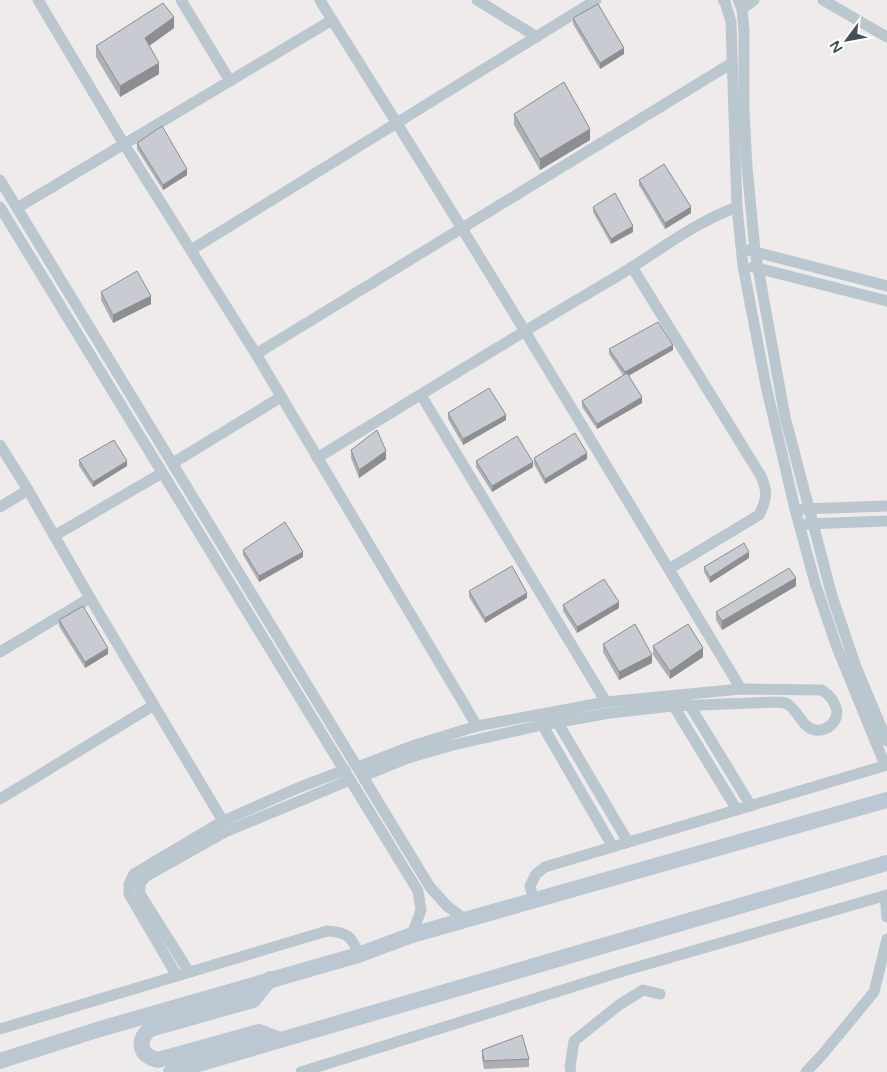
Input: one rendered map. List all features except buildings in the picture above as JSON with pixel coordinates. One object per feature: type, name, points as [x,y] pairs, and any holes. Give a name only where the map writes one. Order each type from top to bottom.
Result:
[{"type":"main road","points":[[0,1061],[100,1029],[358,955],[412,935],[887,800]]},
{"type":"main road","points":[[171,1072],[887,863]]},
{"type":"main road","points":[[270,980],[253,1000],[150,1029],[144,1034],[142,1048],[151,1059],[158,1060],[259,1032],[280,1040]]},
{"type":"street","points":[[38,0],[124,144],[256,354],[477,726]]},
{"type":"street","points":[[181,0],[230,80]]},
{"type":"street","points":[[320,0],[398,123],[741,689]]},
{"type":"street","points":[[477,0],[537,37]]},
{"type":"street","points":[[191,250],[596,0]]},
{"type":"street","points":[[534,901],[530,886],[536,874],[545,868],[886,765],[836,645],[816,583],[795,509],[766,386],[743,266],[737,207],[731,22],[723,0]]},
{"type":"street","points":[[754,0],[740,5],[744,31],[746,158],[755,251],[785,417],[808,509],[832,596],[856,667],[887,741]]},
{"type":"street","points":[[823,0],[887,37]]},
{"type":"street","points":[[17,208],[332,20]]},
{"type":"street","points":[[256,354],[732,63]]},
{"type":"street","points":[[0,180],[430,887],[447,906],[466,920]]},
{"type":"street","points":[[317,458],[715,215],[737,207]]},
{"type":"street","points":[[2,214],[418,891],[421,910],[412,935]]},
{"type":"street","points":[[742,249],[887,286]]},
{"type":"street","points":[[743,266],[758,267],[887,301]]},
{"type":"street","points":[[632,267],[761,476],[766,488],[765,502],[759,515],[669,569]]},
{"type":"street","points":[[421,395],[606,702]]},
{"type":"street","points":[[173,462],[281,397]]},
{"type":"street","points":[[0,445],[223,821]]},
{"type":"street","points":[[54,536],[162,473]]},
{"type":"street","points":[[0,507],[28,490]]},
{"type":"street","points":[[795,509],[887,506]]},
{"type":"street","points":[[799,524],[887,521]]},
{"type":"street","points":[[0,652],[90,598]]},
{"type":"street","points":[[555,718],[606,702],[687,700],[775,702],[790,705],[800,719],[812,730],[820,731],[828,728],[834,722],[837,714],[835,704],[830,695],[822,690],[741,689],[687,700]]},
{"type":"street","points":[[687,700],[751,806]]},
{"type":"street","points":[[361,771],[415,745],[477,726],[610,713],[670,701]]},
{"type":"street","points":[[670,701],[737,810]]},
{"type":"street","points":[[0,799],[154,705]]},
{"type":"street","points":[[555,718],[628,842]]},
{"type":"street","points":[[361,771],[540,720]]},
{"type":"street","points":[[540,720],[613,847]]},
{"type":"street","points":[[183,974],[129,894],[128,884],[134,874],[223,821],[300,787],[347,775]]},
{"type":"street","points":[[183,974],[140,894],[140,884],[145,877],[225,832],[347,775]]},
{"type":"street","points":[[301,1072],[620,972],[886,895],[887,917]]},
{"type":"street","points":[[0,1029],[327,931],[339,932],[348,936],[355,942],[358,955]]},
{"type":"street","points":[[806,1072],[822,1056],[874,992],[887,939]]},
{"type":"street","points":[[571,1072],[574,1041],[643,990],[660,994]]}]
